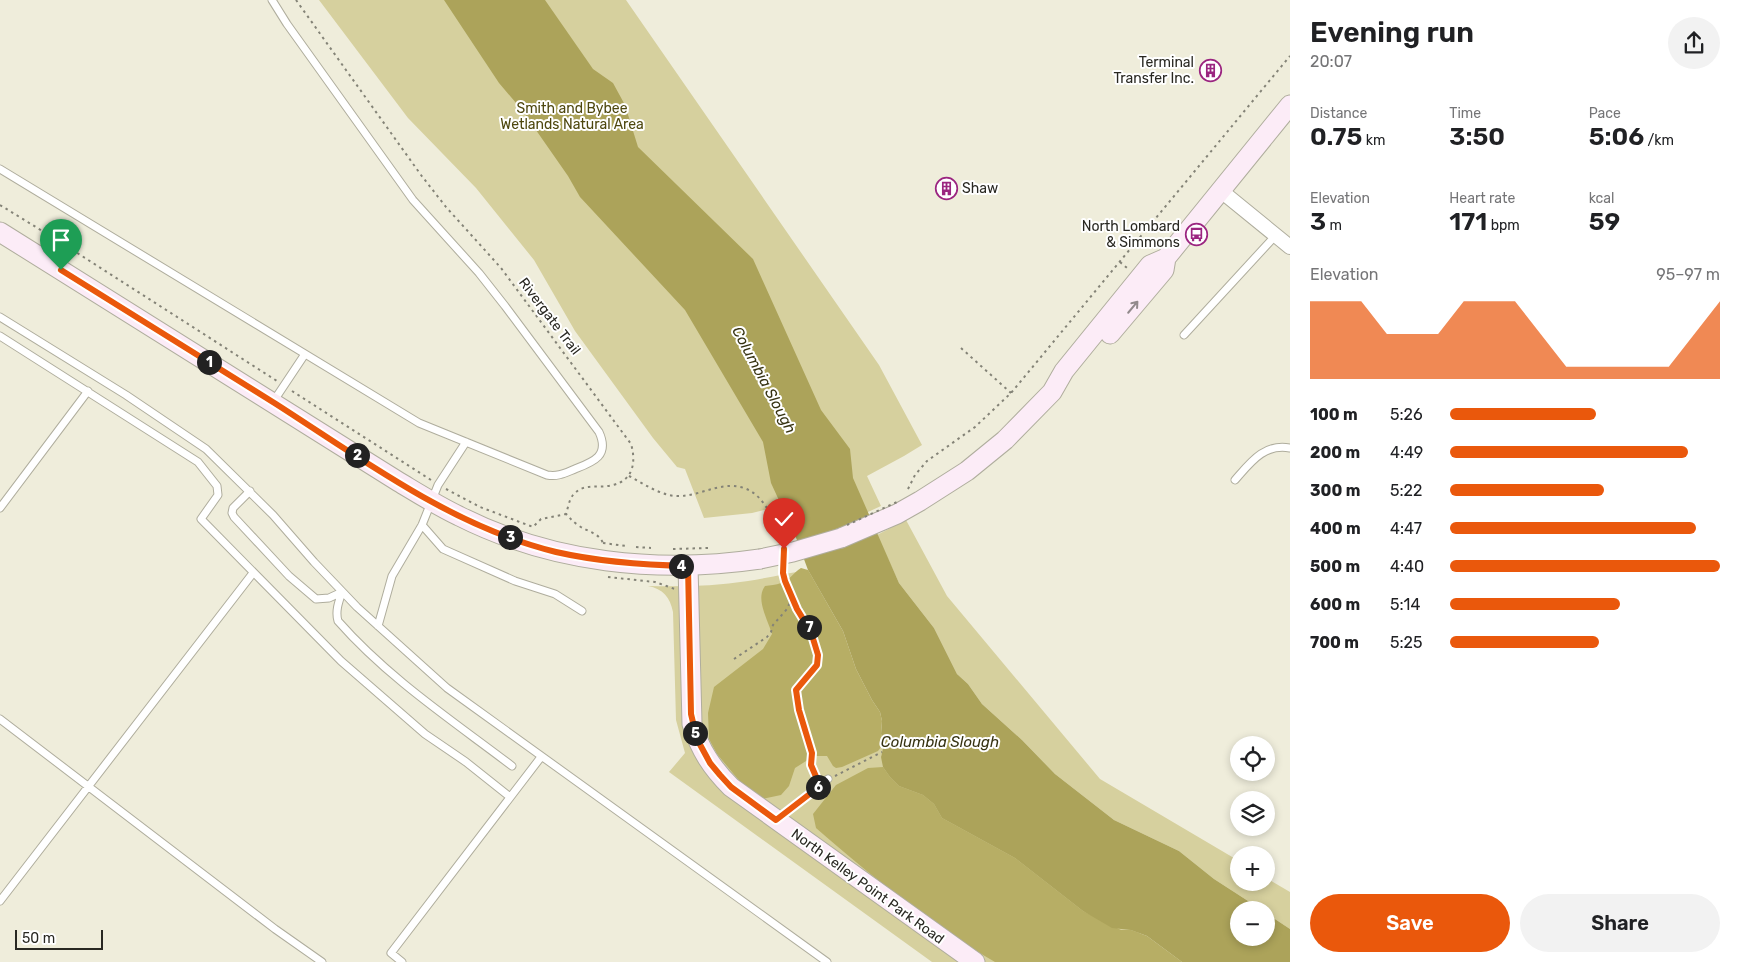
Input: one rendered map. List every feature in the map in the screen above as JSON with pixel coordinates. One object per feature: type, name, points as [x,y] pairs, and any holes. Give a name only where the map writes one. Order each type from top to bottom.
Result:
[{"type":"main road","points":[[0,232],[431,502],[504,536],[554,551],[602,561],[688,566],[760,559],[818,546],[841,538],[898,505],[945,486],[980,461],[1022,425],[1052,392],[1073,378],[1164,270],[1166,258],[1290,105]]},
{"type":"main road","name":"North Kelley Point Park Road","points":[[688,566],[691,714],[697,739],[710,763],[731,787],[975,962]]},
{"type":"street","points":[[1220,190],[1290,247]]},
{"type":"lane","points":[[0,169],[419,423],[547,475],[555,476],[595,461],[600,455],[602,445],[599,432],[479,273],[413,200],[287,24],[272,0]]},
{"type":"lane","points":[[1184,335],[1276,235]]},
{"type":"lane","points":[[0,317],[190,436],[219,460],[250,491],[342,592],[447,688],[827,962]]},
{"type":"lane","points":[[0,336],[198,462],[217,486],[218,495],[201,519],[341,661],[425,734],[466,762],[510,798]]},
{"type":"lane","points":[[273,402],[305,354]]},
{"type":"lane","points":[[0,508],[88,391]]},
{"type":"lane","points":[[378,626],[392,576],[422,524],[438,485],[466,442]]},
{"type":"lane","points":[[1235,480],[1251,461],[1267,449],[1290,448]]},
{"type":"lane","points":[[250,491],[233,508],[232,513],[241,525],[289,576],[316,599],[329,598],[342,592]]},
{"type":"lane","points":[[422,524],[443,549],[515,581],[555,594],[582,611]]},
{"type":"lane","points":[[0,901],[253,573]]},
{"type":"lane","points":[[342,592],[337,611],[338,621],[356,642],[423,698],[512,766]]},
{"type":"lane","points":[[0,719],[275,929],[322,962]]},
{"type":"lane","points":[[402,962],[390,953],[541,757]]},
{"type":"lane","points":[[776,820],[828,780]]},
{"type":"path","name":"Rivergate Trail","points":[[296,0],[421,175],[446,207],[501,268],[631,444],[634,456],[633,467],[629,475]]},
{"type":"path","points":[[905,494],[915,475],[927,462],[975,427],[1011,393],[1290,56]]},
{"type":"path","points":[[961,348],[1011,393]]},
{"type":"path","points":[[655,548],[603,543],[600,537],[579,526],[566,514],[572,496],[583,488],[614,485],[629,475],[654,490],[676,496],[699,494],[730,486],[749,490],[769,510],[781,541]]},
{"type":"path","points":[[670,549],[715,548]]},
{"type":"path","points":[[784,566],[783,573],[792,598],[811,632],[818,655],[817,665],[796,690],[799,710],[812,753],[811,765],[820,786]]},
{"type":"path","points":[[734,659],[767,637],[773,625],[787,609],[792,598]]},
{"type":"path","points":[[828,780],[882,752]]},
{"type":"green space","name":"Smith and Bybee Wetlands Natural Area","points":[[319,0],[626,0],[879,365],[922,445],[867,476],[881,506],[857,517],[793,538],[781,506],[752,513],[704,518],[685,469],[677,467],[653,438],[575,331],[534,260],[476,188],[408,118]]},
{"type":"green space","points":[[906,520],[947,596],[1100,779],[1230,856],[1230,889],[1179,851],[1114,820],[1055,774],[1022,740],[982,704],[968,684],[957,674],[934,628],[899,583],[877,535]]},
{"type":"green space","points":[[808,570],[826,602],[884,743],[881,757],[1182,962],[932,962],[669,772],[685,753],[676,720],[673,612],[665,594],[658,589],[648,586],[723,584]]},
{"type":"green space","points":[[1275,883],[1290,892],[1290,929],[1275,919],[1275,901],[1248,901],[1233,891],[1275,891]]},
{"type":"shaded area","points":[[801,568],[808,570],[843,631],[856,669],[880,712],[882,721],[881,734],[884,743],[878,751],[842,767],[836,768],[833,766],[827,756],[814,756],[795,768],[789,786],[781,795],[762,799],[742,784],[717,754],[709,739],[708,713],[714,687],[763,649],[772,634],[765,616],[761,597],[765,586],[784,582]]},
{"type":"shaded area","points":[[883,767],[899,786],[923,795],[934,804],[942,818],[1015,858],[1083,911],[1121,930],[1131,930],[1147,936],[1182,962],[995,962],[971,948],[902,899],[816,828],[813,814],[836,785],[868,768]]},
{"type":"water","name":"Columbia Slough","points":[[444,0],[545,0],[593,69],[613,83],[625,105],[638,147],[753,259],[821,410],[850,449],[853,478],[899,583],[934,628],[957,674],[968,684],[982,704],[1022,740],[1055,774],[1114,820],[1179,851],[1230,891],[1248,901],[1230,901],[1230,946],[1275,946],[1275,919],[1290,929],[1290,962],[1182,962],[1147,936],[1131,930],[1112,928],[1083,911],[1015,858],[942,818],[934,804],[923,795],[899,786],[890,777],[883,767],[881,757],[884,743],[881,734],[882,721],[880,712],[856,669],[843,631],[808,570],[795,535],[771,483],[763,442],[685,310],[580,197],[568,176],[522,110],[499,83]]},
{"type":"place","name":"Terminal Transfer Inc.","points":[[1210,70]]},
{"type":"place","name":"Shaw","points":[[946,188]]},
{"type":"place","name":"North Lombard & Simmons","points":[[1196,234]]},
{"type":"route","points":[[61,270],[431,502],[460,517],[504,536],[574,556],[602,561],[688,566],[691,714],[697,739],[710,763],[731,787],[776,820],[820,786],[811,765],[812,753],[799,710],[796,690],[817,665],[818,655],[811,632],[797,609],[785,581],[783,573],[784,549]]}]
